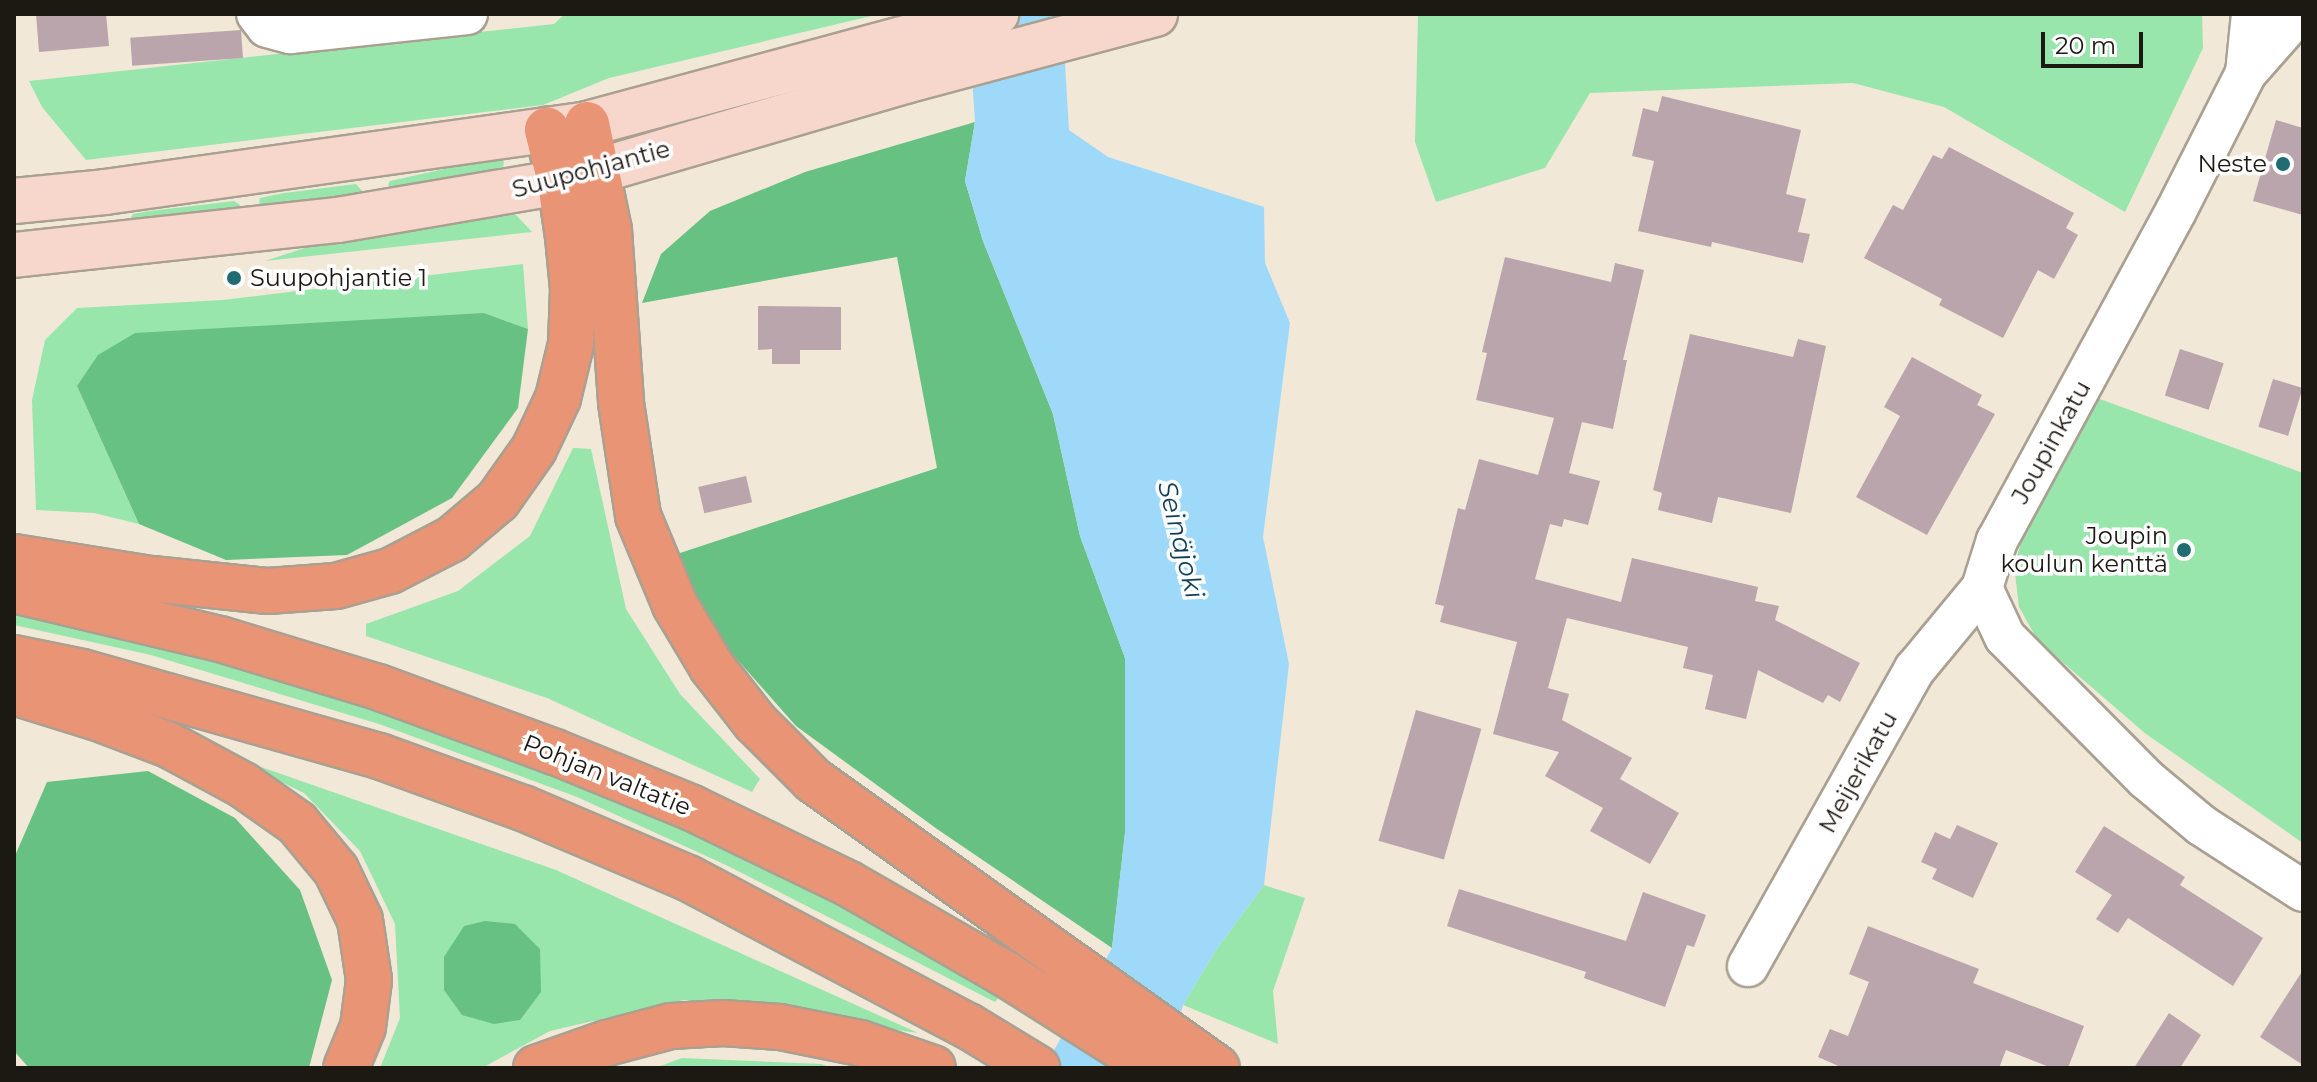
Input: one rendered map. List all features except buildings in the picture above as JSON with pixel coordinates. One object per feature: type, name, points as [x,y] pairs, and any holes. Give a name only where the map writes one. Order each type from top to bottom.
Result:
[{"type":"highway","points":[[567,127],[579,177],[612,249],[621,403],[638,516],[675,605],[729,689],[755,722],[813,780],[1217,1068]]},
{"type":"highway","points":[[14,557],[152,579],[268,591],[336,586],[390,571],[452,539],[498,500],[534,449],[558,398],[571,344],[579,177]]},
{"type":"highway","name":"Pohjan valtatie","points":[[14,590],[220,639],[378,687],[555,752],[692,808],[849,884],[1004,973],[1154,1068]]},
{"type":"highway","points":[[14,658],[82,672],[379,756],[523,808],[688,878],[968,1026],[1037,1068]]},
{"type":"highway","points":[[14,692],[95,717],[169,745],[243,785],[297,823],[336,870],[360,920],[369,980],[363,1027],[346,1068]]},
{"type":"highway","points":[[536,1068],[607,1043],[671,1026],[723,1023],[780,1027],[860,1043],[933,1068]]},
{"type":"main road","name":"Suupohjantie","points":[[14,255],[338,220],[579,177],[666,149],[900,61],[996,14]]},
{"type":"main road","name":"Suupohjantie","points":[[14,201],[105,192],[567,127],[1138,18]]},
{"type":"street","points":[[257,14],[267,27],[290,33],[467,14]]},
{"type":"street","name":"Joupinkatu","points":[[2246,73],[2252,14]]},
{"type":"street","name":"Joupinkatu","points":[[1982,588],[1997,540],[2176,211],[2246,73],[2298,14]]},
{"type":"street","points":[[1982,588],[2005,637],[2146,779],[2201,825],[2303,891]]},
{"type":"street","name":"Meijerikatu","points":[[1748,966],[1915,669],[1982,588]]},
{"type":"green space","points":[[565,14],[880,14],[609,78],[543,105],[86,160],[42,107],[29,81],[554,24]]},
{"type":"green space","points":[[2202,14],[2203,48],[2125,212],[1944,107],[1853,83],[1590,93],[1545,168],[1436,202],[1415,142],[1418,16]]},
{"type":"green space","points":[[975,122],[965,181],[983,241],[1053,414],[1080,536],[1125,658],[1125,833],[1112,948],[937,829],[796,726],[719,639],[671,556],[937,468],[897,257],[642,303],[661,254],[710,211],[805,172]]},
{"type":"green space","points":[[498,157],[504,162],[503,167],[423,184],[391,188],[388,185],[390,181]]},
{"type":"green space","points":[[356,184],[363,192],[357,197],[262,207],[259,203],[260,198],[284,193]]},
{"type":"green space","points":[[234,201],[240,205],[238,209],[136,224],[130,219],[133,214],[150,211]]},
{"type":"green space","points":[[501,212],[516,215],[532,232],[265,261],[326,241]]},
{"type":"green space","points":[[523,264],[528,329],[484,313],[77,386],[139,524],[94,513],[36,510],[32,400],[45,340],[77,308],[223,300]]},
{"type":"green space","points":[[484,313],[528,329],[518,408],[452,498],[347,555],[226,560],[139,524],[77,386],[98,355],[135,333]]},
{"type":"green space","points":[[2097,398],[2303,473],[2303,843],[2146,734],[2038,641],[2019,607],[2014,565],[2029,518]]},
{"type":"green space","points":[[573,448],[591,449],[626,609],[680,694],[760,779],[752,792],[547,698],[366,636],[366,624],[458,591],[530,536]]},
{"type":"green space","points":[[16,605],[341,691],[670,817],[811,884],[1001,995],[995,1002],[728,866],[577,797],[379,724],[151,655],[14,625]]},
{"type":"green space","points":[[224,754],[556,870],[918,1033],[684,1000],[550,1031],[482,1068],[380,1068],[400,1018],[395,924],[360,851],[304,793]]},
{"type":"green space","points":[[148,771],[235,818],[300,890],[332,980],[309,1068],[29,1068],[14,1051],[14,858],[47,782]]},
{"type":"green space","points":[[1264,885],[1305,898],[1273,991],[1278,1044],[1183,1005],[1216,950]]},
{"type":"green space","points":[[485,921],[515,924],[540,949],[541,992],[520,1020],[494,1024],[462,1015],[444,990],[444,957],[464,926]]},
{"type":"green space","points":[[682,1058],[821,1064],[833,1068],[655,1068]]},
{"type":"water","name":"Seinäjoki","points":[[968,14],[1062,14],[1069,130],[1108,157],[1264,207],[1265,263],[1290,323],[1263,537],[1289,664],[1264,885],[1216,950],[1183,1005],[1165,1068],[1044,1068],[1112,948],[1125,833],[1125,658],[1080,536],[1053,414],[983,241],[965,181],[975,122]]},
{"type":"place","name":"Neste","points":[[2283,164]]},
{"type":"place","name":"Suupohjantie 1","points":[[234,278]]},
{"type":"place","name":"Joupin koulun kenttä","points":[[2184,550]]}]
